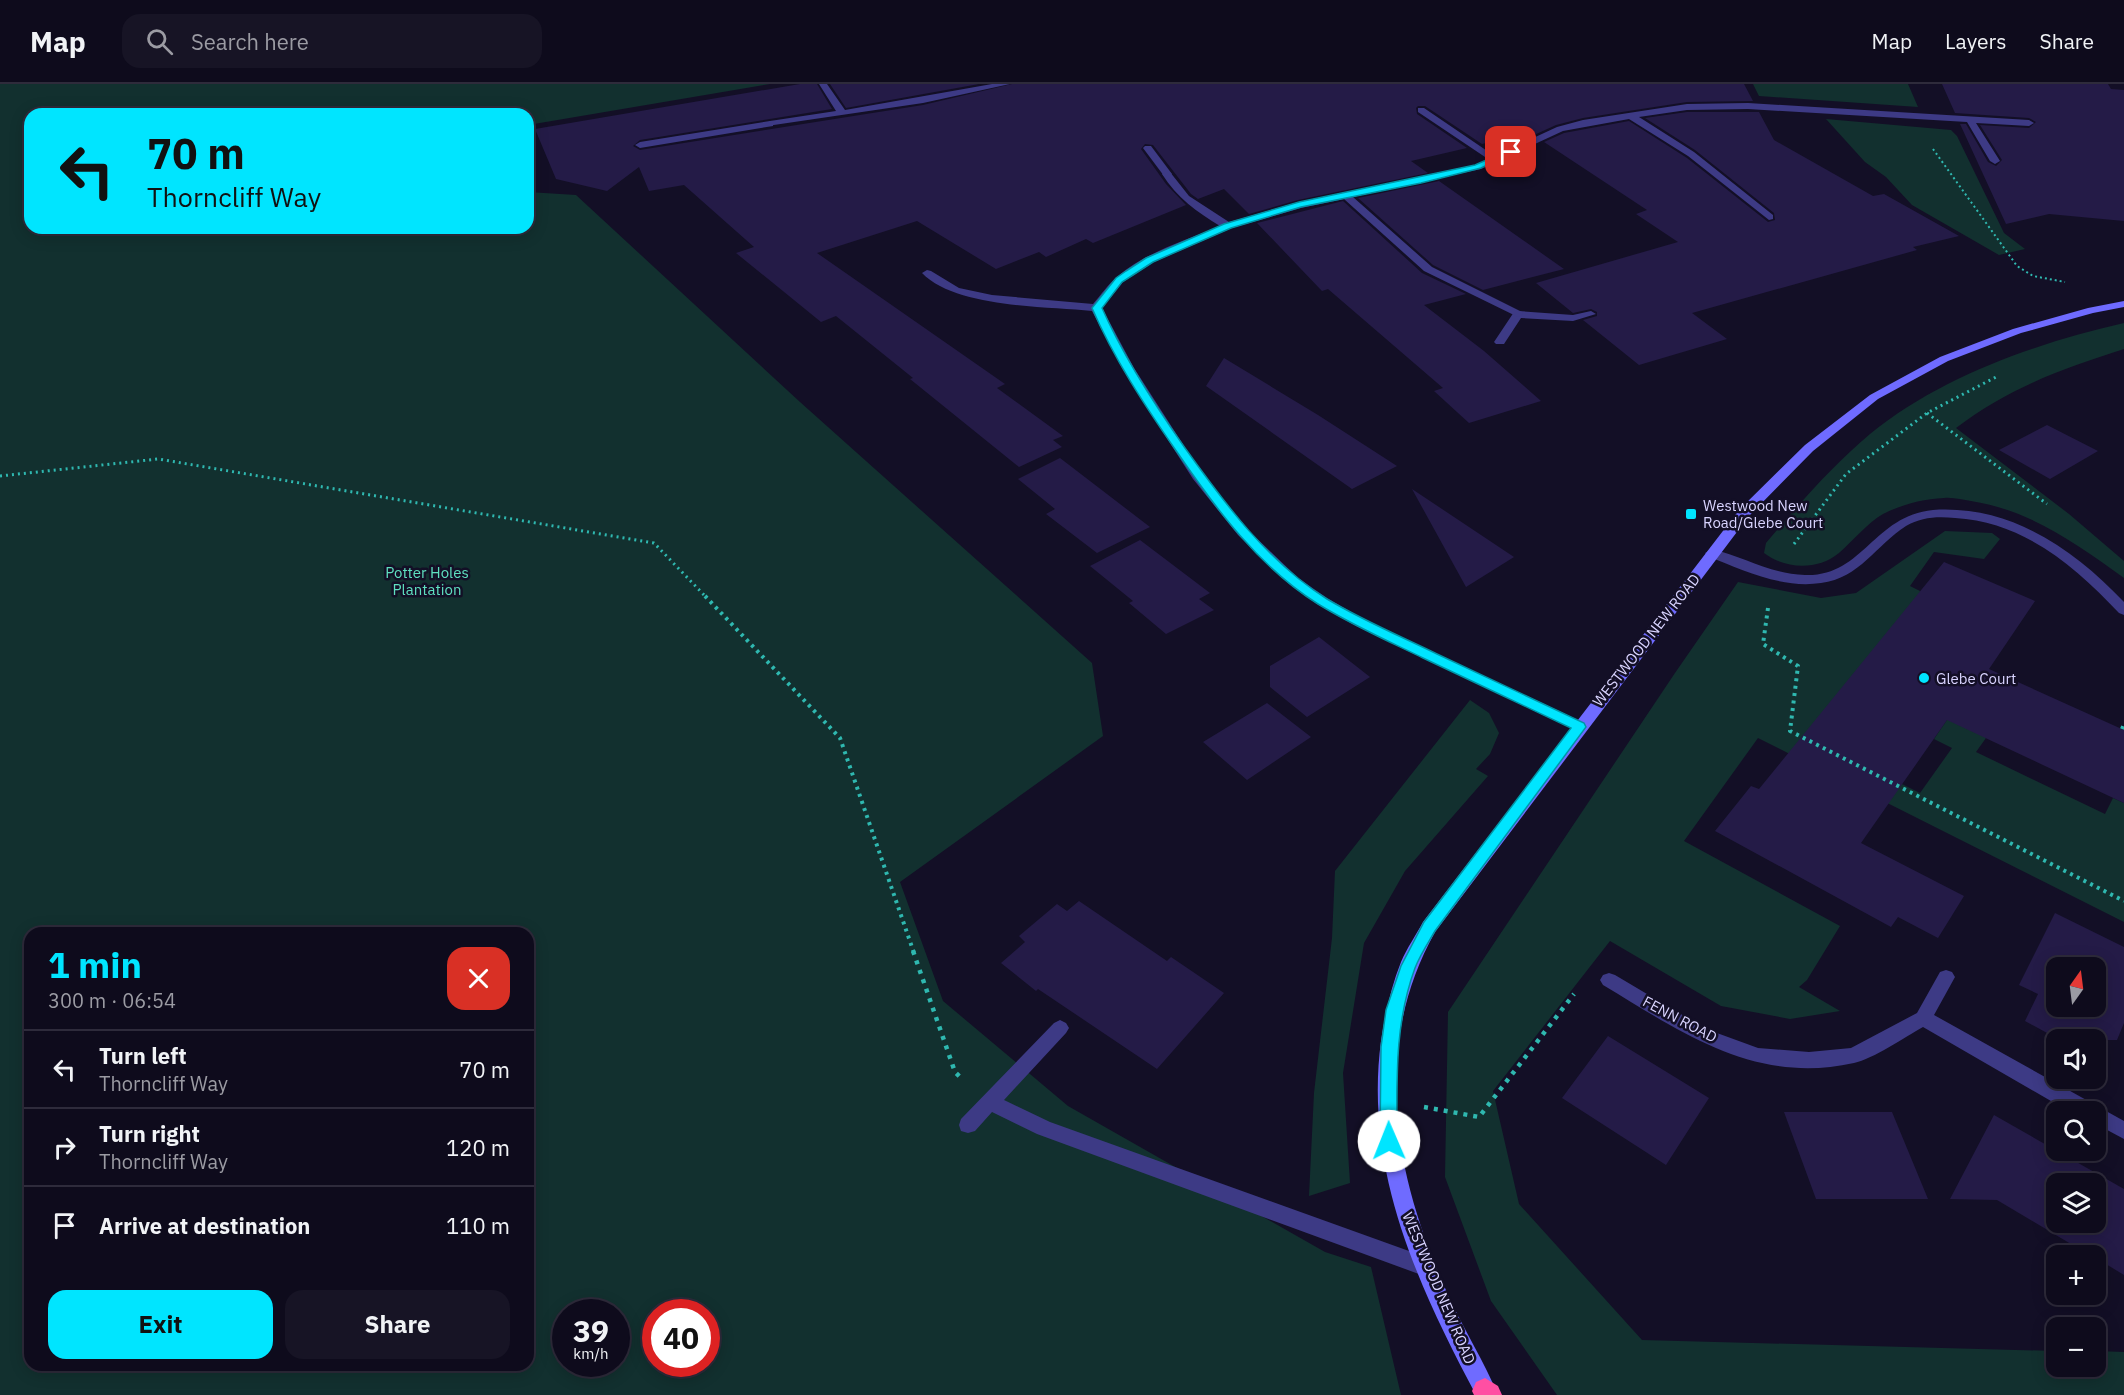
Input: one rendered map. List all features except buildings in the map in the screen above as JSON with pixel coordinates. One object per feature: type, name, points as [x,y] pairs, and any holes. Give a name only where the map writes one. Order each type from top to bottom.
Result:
[{"type":"street","points":[[823,84],[841,111]]},
{"type":"street","points":[[640,146],[841,111],[923,100],[1006,84]]},
{"type":"street","points":[[1096,308],[1119,280],[1129,273],[1150,260],[1228,226],[1299,205],[1478,167],[1560,129],[1629,115],[1687,107],[1748,106],[2029,123]]},
{"type":"street","points":[[1421,110],[1494,159]]},
{"type":"street","points":[[1629,115],[1691,154],[1769,217]]},
{"type":"street","points":[[1971,121],[1995,161]]},
{"type":"street","points":[[1148,148],[1188,200],[1228,226]]},
{"type":"street","points":[[1346,196],[1428,269],[1518,314],[1573,318],[1591,314]]},
{"type":"street","points":[[927,273],[956,291],[1003,300],[1096,308]]},
{"type":"street","name":"WESTWOOD NEW ROAD","points":[[1486,1394],[1427,1267],[1402,1201],[1389,1141],[1388,1101],[1394,1010],[1408,966],[1429,927],[1744,513],[1809,448],[1874,397],[1944,359],[2017,332],[2092,310],[2124,304]]},
{"type":"street","points":[[1096,308],[1116,348],[1156,414],[1206,485],[1255,545],[1285,573],[1322,601],[1366,626],[1579,727]]},
{"type":"street","points":[[1500,342],[1518,314]]},
{"type":"street","points":[[1713,553],[1773,576],[1823,579],[1841,573],[1862,561],[1896,527],[1911,518],[1933,513],[1960,512],[1989,517],[2034,535],[2085,571],[2124,610]]},
{"type":"street","points":[[1946,977],[1923,1018],[2069,1101]]},
{"type":"street","name":"FENN ROAD","points":[[1609,980],[1700,1034],[1758,1056],[1809,1060],[1854,1055],[1923,1018]]},
{"type":"street","points":[[968,1125],[1060,1028]]},
{"type":"street","points":[[990,1102],[1044,1128],[1427,1267]]},
{"type":"street","points":[[2106,1121],[2124,1131]]},
{"type":"path","points":[[1910,116],[2017,266],[2033,276],[2072,283]]},
{"type":"path","points":[[1773,576],[1846,474],[1927,413],[2000,375]]},
{"type":"path","points":[[1927,413],[2054,509]]},
{"type":"path","points":[[0,477],[158,459],[654,543],[840,738],[955,1072],[990,1102]]},
{"type":"path","points":[[1763,644],[1798,666],[1790,731],[2124,901]]},
{"type":"path","points":[[2122,729],[2124,724]]},
{"type":"path","points":[[1388,1101],[1479,1117],[1576,991],[1609,980]]},
{"type":"green space","name":"Potter Holes Plantation","points":[[0,84],[770,84],[534,124],[534,108],[24,108],[24,234],[534,234],[534,192],[576,195],[800,402],[1092,663],[1103,736],[900,882],[943,1001],[1068,1106],[1325,1252],[1371,1267],[1401,1395],[0,1395]]},
{"type":"green space","points":[[1753,84],[1908,84],[1918,107],[1759,96]]},
{"type":"green space","points":[[1826,119],[1951,130],[1957,136],[2004,233],[2025,249],[1999,255],[1912,205],[1886,177],[1865,162]]},
{"type":"green space","points":[[2124,323],[2124,349],[2036,381],[1996,402],[1956,428],[2069,514],[2124,561],[2124,578],[2089,553],[2033,520],[1993,505],[1951,498],[1913,503],[1883,514],[1839,553],[1821,563],[1791,565],[1764,553],[1766,543],[1803,500],[1856,446],[1898,413],[1927,395],[1991,364],[2058,341]]},
{"type":"green space","points":[[1945,531],[1992,533],[2000,539],[1984,559],[1934,552],[1910,586],[1920,591],[1902,784],[1920,793],[1952,748],[1934,739],[1955,708],[1986,738],[1976,752],[2105,814],[2113,798],[2124,803],[2124,922],[1758,738],[1684,841],[1840,926],[1807,980],[1799,987],[1840,1011],[1790,1019],[1721,1006],[1610,941],[1493,1091],[1519,1204],[1642,1340],[2046,1351],[2046,1377],[2106,1377],[2106,1351],[2124,1352],[2124,1395],[1557,1395],[1491,1301],[1445,1177],[1448,1012],[1738,582],[1821,598],[1856,593]]},
{"type":"green space","points":[[1470,700],[1489,713],[1499,733],[1490,754],[1476,769],[1488,776],[1405,871],[1364,943],[1343,1073],[1350,1183],[1309,1196],[1314,1093],[1332,938],[1335,871]]},
{"type":"place","name":"Westwood New Road/Glebe Court","points":[[1691,514]]},
{"type":"place","name":"Glebe Court","points":[[1924,678]]},
{"type":"route","points":[[1389,1141],[1389,1047],[1394,1010],[1408,966],[1429,927],[1579,727],[1366,626],[1322,601],[1285,573],[1255,545],[1212,494],[1156,414],[1109,337],[1096,308],[1119,280],[1129,273],[1150,260],[1228,226],[1299,205],[1421,181],[1478,167],[1511,152]]}]
